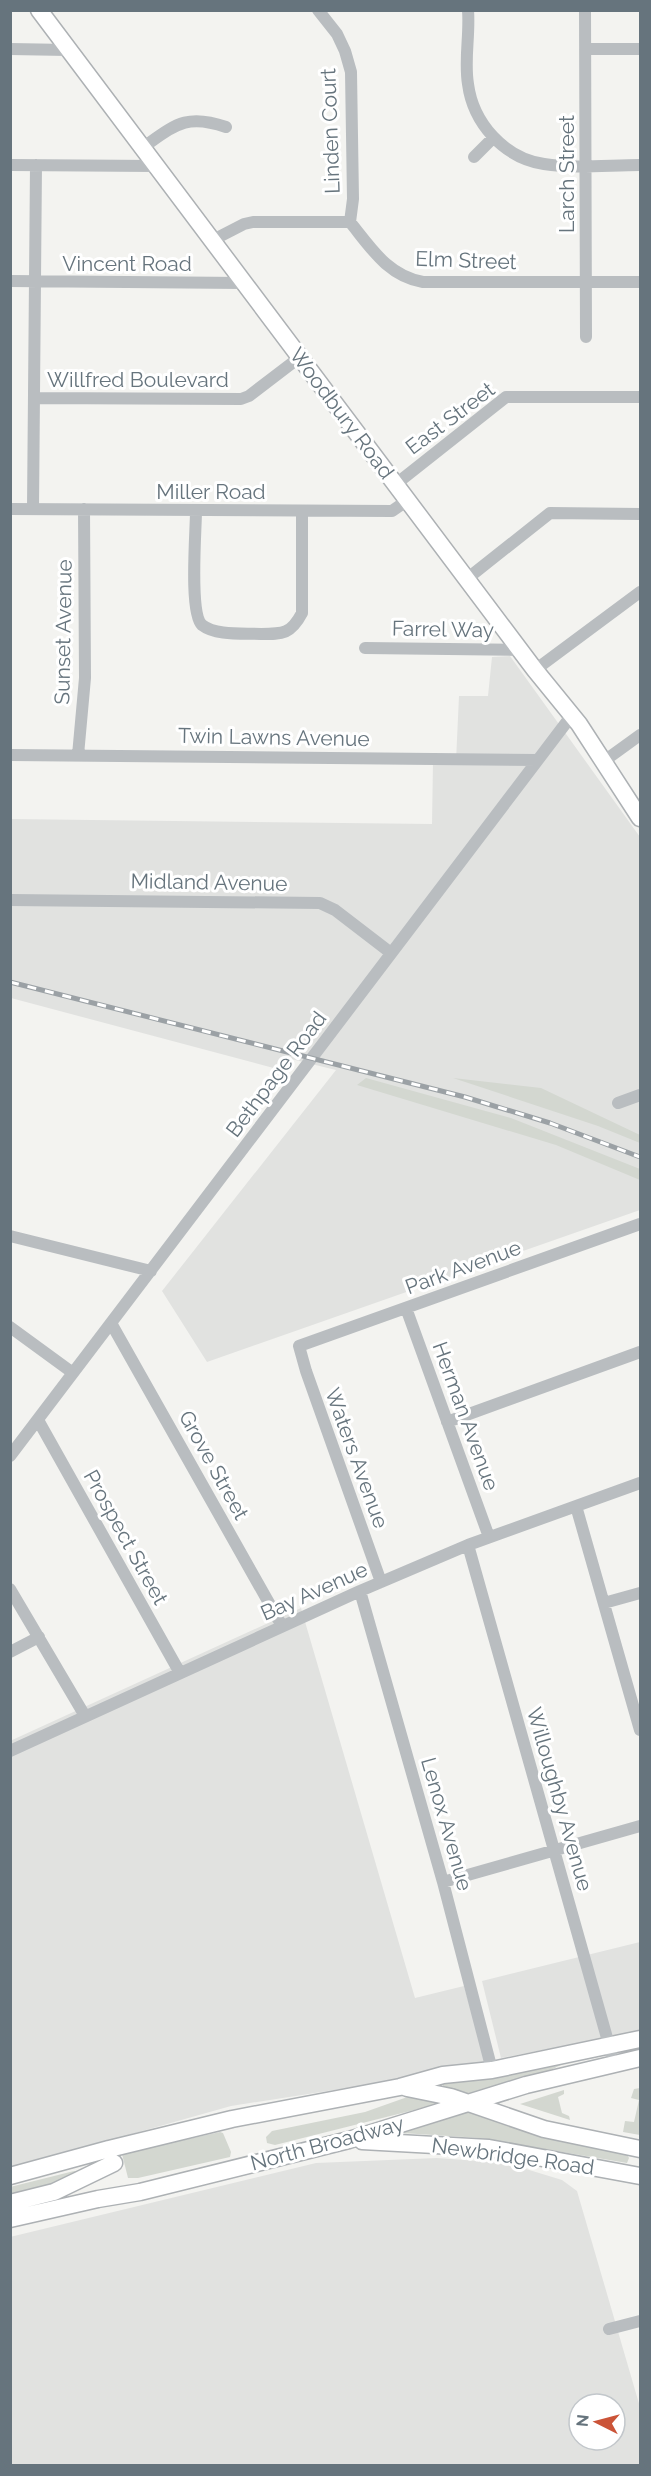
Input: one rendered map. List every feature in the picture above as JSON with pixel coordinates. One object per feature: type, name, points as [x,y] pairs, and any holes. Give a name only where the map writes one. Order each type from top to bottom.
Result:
[{"type":"main road","name":"Woodbury Road","points":[[39,10],[535,670],[572,715],[640,818]]},
{"type":"main road","name":"North Broadway","points":[[10,2176],[232,2119],[400,2087],[443,2075],[492,2070],[640,2039]]},
{"type":"main road","name":"North Broadway","points":[[10,2219],[140,2192],[349,2140],[526,2085],[640,2058]]},
{"type":"main road","name":"Newbridge Road","points":[[400,2087],[431,2092],[471,2103],[544,2129],[640,2149]]},
{"type":"main road","name":"Newbridge Road","points":[[349,2140],[489,2148],[640,2176]]},
{"type":"main road","points":[[10,2203],[54,2192],[114,2163]]},
{"type":"street","name":"Linden Court","points":[[318,10],[336,34],[345,51],[351,72],[353,199],[351,222]]},
{"type":"street","points":[[468,10],[467,81],[470,99],[477,117],[493,138],[513,153],[532,161],[559,166],[640,165]]},
{"type":"street","name":"Larch Street","points":[[585,10],[586,337]]},
{"type":"street","points":[[10,49],[68,50]]},
{"type":"street","points":[[585,49],[640,49]]},
{"type":"street","points":[[142,148],[171,128],[188,120],[211,122],[226,127]]},
{"type":"street","points":[[474,157],[493,138]]},
{"type":"street","points":[[10,165],[155,166]]},
{"type":"street","points":[[33,509],[36,165]]},
{"type":"street","points":[[211,241],[244,224],[253,222],[351,222]]},
{"type":"street","name":"Elm Street","points":[[351,222],[384,264],[409,280],[423,282],[640,282]]},
{"type":"street","name":"Vincent Road","points":[[10,281],[243,283]]},
{"type":"street","name":"Willfred Boulevard","points":[[34,398],[241,399],[249,396],[300,357]]},
{"type":"street","name":"East Street","points":[[396,484],[506,397],[640,397]]},
{"type":"street","name":"Miller Road","points":[[10,509],[392,511],[408,500]]},
{"type":"street","name":"Sunset Avenue","points":[[78,755],[85,678],[84,509]]},
{"type":"street","points":[[196,511],[197,617],[203,625],[217,632],[259,634],[288,632],[296,625],[302,613],[302,511]]},
{"type":"street","points":[[468,578],[550,513],[640,514]]},
{"type":"street","points":[[535,670],[640,592]]},
{"type":"street","name":"Farrel Way","points":[[365,648],[522,650]]},
{"type":"street","name":"Bethpage Road","points":[[10,1456],[572,715]]},
{"type":"street","points":[[604,761],[640,735]]},
{"type":"street","name":"Twin Lawns Avenue","points":[[10,754],[537,760]]},
{"type":"street","name":"Midland Avenue","points":[[10,900],[320,903],[335,910],[391,953]]},
{"type":"street","points":[[618,1102],[640,1095]]},
{"type":"street","name":"Park Avenue","points":[[299,1346],[640,1224]]},
{"type":"street","points":[[10,1236],[151,1271]]},
{"type":"street","name":"Herman Avenue","points":[[406,1308],[489,1538]]},
{"type":"street","name":"Grove Street","points":[[111,1323],[282,1626]]},
{"type":"street","points":[[10,1327],[74,1373]]},
{"type":"street","name":"Waters Avenue","points":[[299,1346],[381,1582]]},
{"type":"street","points":[[447,1422],[640,1352]]},
{"type":"street","name":"Prospect Street","points":[[38,1420],[180,1673]]},
{"type":"street","name":"Bay Avenue","points":[[10,1751],[381,1582],[468,1545],[640,1483]]},
{"type":"street","points":[[576,1506],[638,1711],[640,1730]]},
{"type":"street","name":"Willoughby Avenue","points":[[468,1545],[614,2064]]},
{"type":"street","points":[[10,1589],[85,1716]]},
{"type":"street","name":"Lenox Avenue","points":[[360,1591],[443,1882],[492,2070]]},
{"type":"street","points":[[604,1603],[640,1593]]},
{"type":"street","points":[[10,1652],[39,1637]]},
{"type":"street","points":[[443,1882],[640,1826]]},
{"type":"street","points":[[609,2329],[640,2321]]},
{"type":"shaded area","points":[[510,656],[640,837],[640,1210],[207,1362],[162,1291],[336,1070],[291,1059],[281,1070],[11,998],[10,819],[432,824],[433,762],[456,761],[459,696],[488,696],[492,657]]},
{"type":"shaded area","points":[[366,1078],[511,1118],[640,1169],[640,1180],[556,1145],[357,1085]]},
{"type":"shaded area","points":[[453,1078],[541,1088],[640,1135],[640,1143],[598,1126]]},
{"type":"shaded area","points":[[301,1608],[415,1998],[464,1986],[487,2066],[231,2106],[11,2168],[10,1741]]},
{"type":"shaded area","points":[[640,1942],[640,2031],[501,2058],[482,1981]]},
{"type":"shaded area","points":[[562,2060],[563,2064],[536,2077],[469,2095],[443,2086],[443,2083]]},
{"type":"shaded area","points":[[640,2088],[640,2135],[623,2132],[625,2121],[634,2122],[639,2100],[631,2098],[634,2089]]},
{"type":"shaded area","points":[[564,2090],[564,2094],[558,2097],[562,2113],[569,2116],[570,2120],[520,2104]]},
{"type":"shaded area","points":[[413,2095],[442,2103],[275,2145],[267,2143],[266,2137],[272,2131],[365,2112]]},
{"type":"shaded area","points":[[469,2108],[627,2154],[629,2158],[627,2163],[480,2138],[402,2133],[401,2129]]},
{"type":"shaded area","points":[[223,2133],[231,2152],[230,2157],[138,2178],[128,2178],[122,2154]]},
{"type":"shaded area","points":[[437,2158],[506,2163],[562,2180],[577,2191],[640,2407],[640,2465],[11,2465],[10,2237],[316,2163]]},
{"type":"shaded area","points":[[74,2171],[79,2172],[80,2176],[11,2199],[10,2187]]},
{"type":"railway","points":[[10,982],[465,1097],[550,1123],[640,1157]]}]
